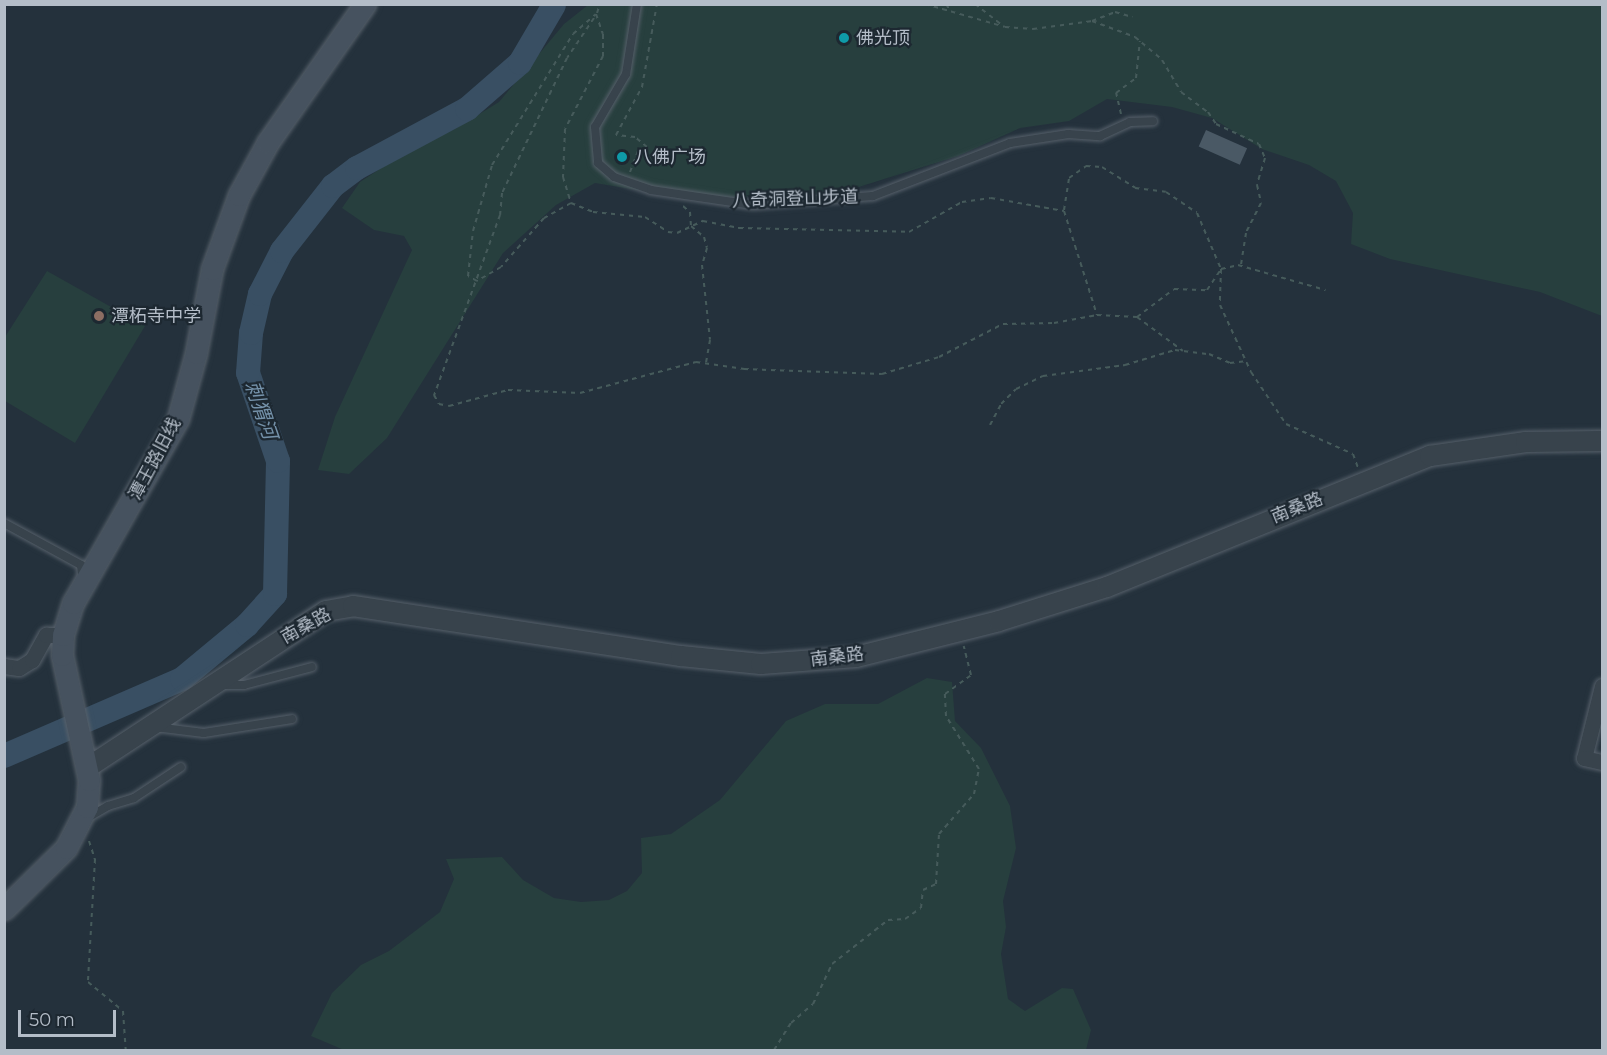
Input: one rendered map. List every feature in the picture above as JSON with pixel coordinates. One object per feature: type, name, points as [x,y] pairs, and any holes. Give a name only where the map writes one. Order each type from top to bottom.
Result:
[{"type":"main road","name":"潭王路旧线","points":[[4,909],[53,863],[83,821],[89,792],[86,763],[68,688],[63,635],[84,582],[164,450],[178,419],[196,353],[212,269],[239,195],[268,142],[365,4]]},
{"type":"street","name":"南桑路","points":[[86,763],[150,726],[318,615],[353,606],[681,656],[761,664],[856,657],[961,631],[1107,587],[1430,456],[1526,442],[1602,441]]},
{"type":"street","points":[[4,666],[19,668],[32,660],[46,635],[63,635]]},
{"type":"street","points":[[1602,686],[1584,758],[1602,762]]},
{"type":"lane","name":"八奇洞登山步道","points":[[637,4],[626,74],[596,128],[598,163],[624,181],[670,193],[753,205],[873,196],[1010,143],[1068,134],[1100,136],[1125,125],[1153,121]]},
{"type":"lane","points":[[4,523],[81,565],[84,582]]},
{"type":"lane","points":[[212,684],[244,685],[312,667]]},
{"type":"lane","points":[[150,726],[204,733],[292,719]]},
{"type":"lane","points":[[83,821],[108,806],[142,793],[181,767]]},
{"type":"path","points":[[600,4],[596,14],[567,58],[502,193],[500,215],[434,395],[439,404],[449,406],[508,390],[580,393],[696,362],[882,374],[939,357],[1003,324],[1054,323],[1097,315],[1137,317],[1183,351]]},
{"type":"path","points":[[624,181],[638,151],[647,147],[634,137],[616,135],[642,87],[657,4]]},
{"type":"path","points":[[925,4],[1005,27],[1034,29],[1092,21],[1115,12],[1132,17]]},
{"type":"path","points":[[946,4],[952,13]]},
{"type":"path","points":[[975,4],[1005,27]]},
{"type":"path","points":[[477,281],[468,276],[470,255],[484,183],[492,165],[573,34],[596,14]]},
{"type":"path","points":[[1092,21],[1118,27],[1140,41],[1162,60],[1181,92],[1208,112],[1216,124],[1259,144],[1264,153],[1257,186],[1261,203],[1246,233],[1241,266]]},
{"type":"path","points":[[1125,125],[1116,93],[1136,78],[1140,41]]},
{"type":"path","points":[[1064,211],[1069,178],[1086,166],[1102,167],[1135,188],[1166,192],[1197,213],[1221,269],[1220,305],[1246,361],[1286,424],[1353,454],[1363,482]]},
{"type":"path","points":[[670,193],[690,212],[691,226],[704,237],[707,248],[702,265],[710,340],[706,363]]},
{"type":"path","points":[[477,281],[501,267],[544,218],[571,203]]},
{"type":"path","points":[[1137,317],[1174,289],[1207,290],[1221,269],[1241,266],[1325,290]]},
{"type":"path","points":[[990,426],[1001,404],[1016,389],[1043,376],[1125,365],[1183,351],[1209,354],[1230,363],[1246,361]]},
{"type":"path","points":[[774,1050],[791,1023],[813,1004],[832,964],[888,920],[905,919],[921,908],[923,890],[936,884],[939,834],[974,794],[979,770],[946,716],[945,694],[971,675],[961,631]]},
{"type":"path","points":[[83,821],[95,859],[88,982],[123,1011],[126,1050]]},
{"type":"green space","points":[[588,5],[1602,5],[1602,316],[1540,292],[1390,259],[1351,244],[1353,213],[1336,181],[1309,165],[1262,149],[1212,118],[1172,107],[1107,99],[1069,121],[1020,128],[958,156],[849,190],[778,197],[679,197],[595,183],[556,205],[503,253],[387,438],[349,474],[318,470],[335,417],[412,250],[404,236],[374,230],[342,208],[360,182],[409,150],[455,129],[499,102],[564,24]]},
{"type":"green space","points":[[47,271],[145,326],[75,443],[5,401],[5,337]]},
{"type":"green space","points":[[927,678],[952,682],[955,721],[981,748],[1010,806],[1016,848],[1003,901],[1006,927],[1001,954],[1008,999],[1025,1011],[1062,988],[1073,989],[1091,1030],[1086,1050],[344,1050],[311,1036],[332,993],[361,965],[389,951],[440,912],[454,879],[446,859],[502,857],[523,880],[554,898],[581,902],[609,900],[627,891],[642,873],[641,838],[671,834],[720,800],[786,721],[825,704],[878,704]]},
{"type":"building","points":[[1206,130],[1247,148],[1240,165],[1199,146]]},
{"type":"waterway","name":"刺猬河","points":[[4,756],[182,679],[247,625],[275,594],[278,461],[248,373],[251,333],[260,294],[282,251],[333,186],[357,168],[467,109],[520,63],[554,5]]},
{"type":"place","name":"佛光顶","points":[[844,38]]},
{"type":"place","name":"八佛广场","points":[[622,157]]},
{"type":"place","name":"潭柘寺中学","points":[[99,316]]}]
